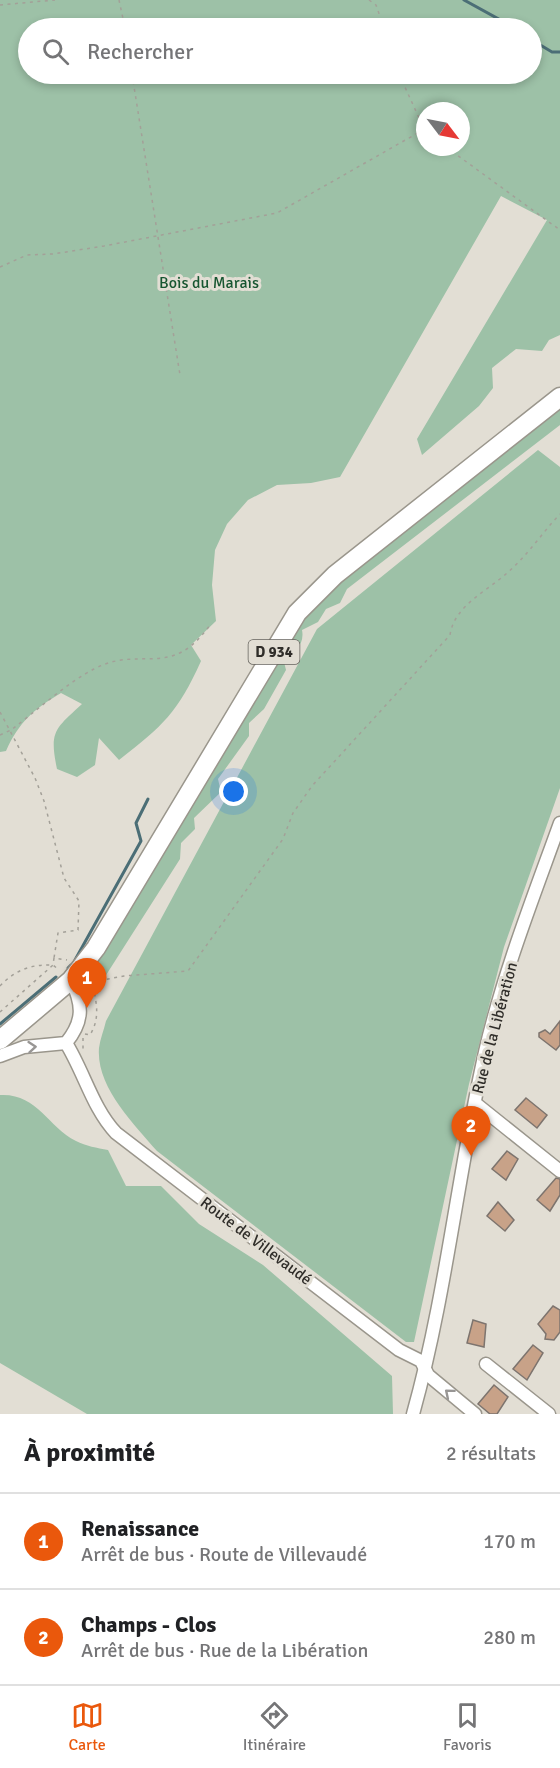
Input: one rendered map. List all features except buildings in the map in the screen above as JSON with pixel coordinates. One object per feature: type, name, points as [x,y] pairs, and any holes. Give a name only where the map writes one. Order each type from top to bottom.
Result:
[{"type":"main road","name":"D 934","points":[[0,1047],[62,993],[96,948],[297,614],[335,575],[560,398]]},
{"type":"main road","name":"D 934","points":[[0,1040],[71,980]]},
{"type":"street","name":"Rue de la Libération","points":[[413,1414],[426,1370],[475,1103],[501,993],[560,823]]},
{"type":"street","points":[[0,1056],[24,1047],[66,1043],[77,1031],[82,1010],[71,980]]},
{"type":"street","name":"Route de Villevaudé","points":[[66,1043],[79,1064],[106,1122],[116,1133],[399,1350],[421,1361],[428,1375],[475,1414]]},
{"type":"street","points":[[475,1103],[560,1171]]},
{"type":"street","points":[[486,1364],[549,1414]]},
{"type":"path","points":[[0,5],[55,0]]},
{"type":"path","points":[[119,0],[123,18]]},
{"type":"path","points":[[369,0],[376,5],[381,18]]},
{"type":"path","points":[[134,84],[180,375]]},
{"type":"path","points":[[403,84],[416,112]]},
{"type":"path","points":[[0,267],[27,255],[93,248],[277,213],[416,135]]},
{"type":"path","points":[[458,156],[560,230]]},
{"type":"path","points":[[77,1031],[90,1035],[96,1026],[98,1014],[92,982],[124,976],[188,971],[283,839],[293,813],[312,786],[450,635],[451,624],[460,613],[508,573],[560,514]]},
{"type":"path","points":[[0,735],[11,730],[94,669],[114,662],[175,656],[187,651],[210,625]]},
{"type":"path","points":[[0,712],[11,730],[44,801],[64,878],[79,901],[78,930],[58,933],[54,958]]},
{"type":"path","points":[[0,986],[16,972],[40,964],[53,965],[0,1012]]},
{"type":"green space","name":"Bois du Marais","points":[[0,0],[560,0],[560,335],[549,340],[542,351],[516,349],[492,368],[493,388],[479,406],[422,455],[417,439],[547,220],[501,196],[340,477],[311,483],[277,485],[248,500],[227,524],[215,550],[212,585],[216,621],[191,645],[201,661],[185,693],[168,717],[119,760],[99,738],[95,765],[77,777],[57,769],[54,738],[60,726],[82,704],[61,693],[28,717],[16,732],[6,751],[0,752]]},
{"type":"green space","points":[[560,405],[560,425],[347,589],[340,603],[326,609],[318,622],[302,630],[302,640],[295,652],[284,662],[286,670],[264,709],[249,723],[249,736],[218,779],[221,792],[194,818],[195,829],[181,843],[180,859],[101,983],[88,993],[81,987],[82,977],[290,635],[324,595]]},
{"type":"green space","points":[[538,450],[560,467],[560,788],[504,947],[469,1084],[414,1342],[406,1342],[157,1151],[128,1117],[110,1091],[100,1063],[100,1041],[106,1021],[317,629]]},
{"type":"green space","points":[[0,1095],[23,1099],[76,1141],[108,1150],[126,1186],[161,1186],[199,1224],[263,1265],[392,1376],[393,1414],[87,1414],[0,1363]]},
{"type":"waterway","points":[[464,0],[497,18]]},
{"type":"waterway","points":[[542,46],[552,52],[560,52]]},
{"type":"waterway","points":[[75,960],[141,841],[136,823],[148,799]]},
{"type":"waterway","points":[[68,968],[71,965]]},
{"type":"waterway","points":[[0,1024],[56,977]]},
{"type":"place","name":"Renaissance","points":[[87,1008]]},
{"type":"place","name":"Champs - Clos","points":[[471,1156]]}]
